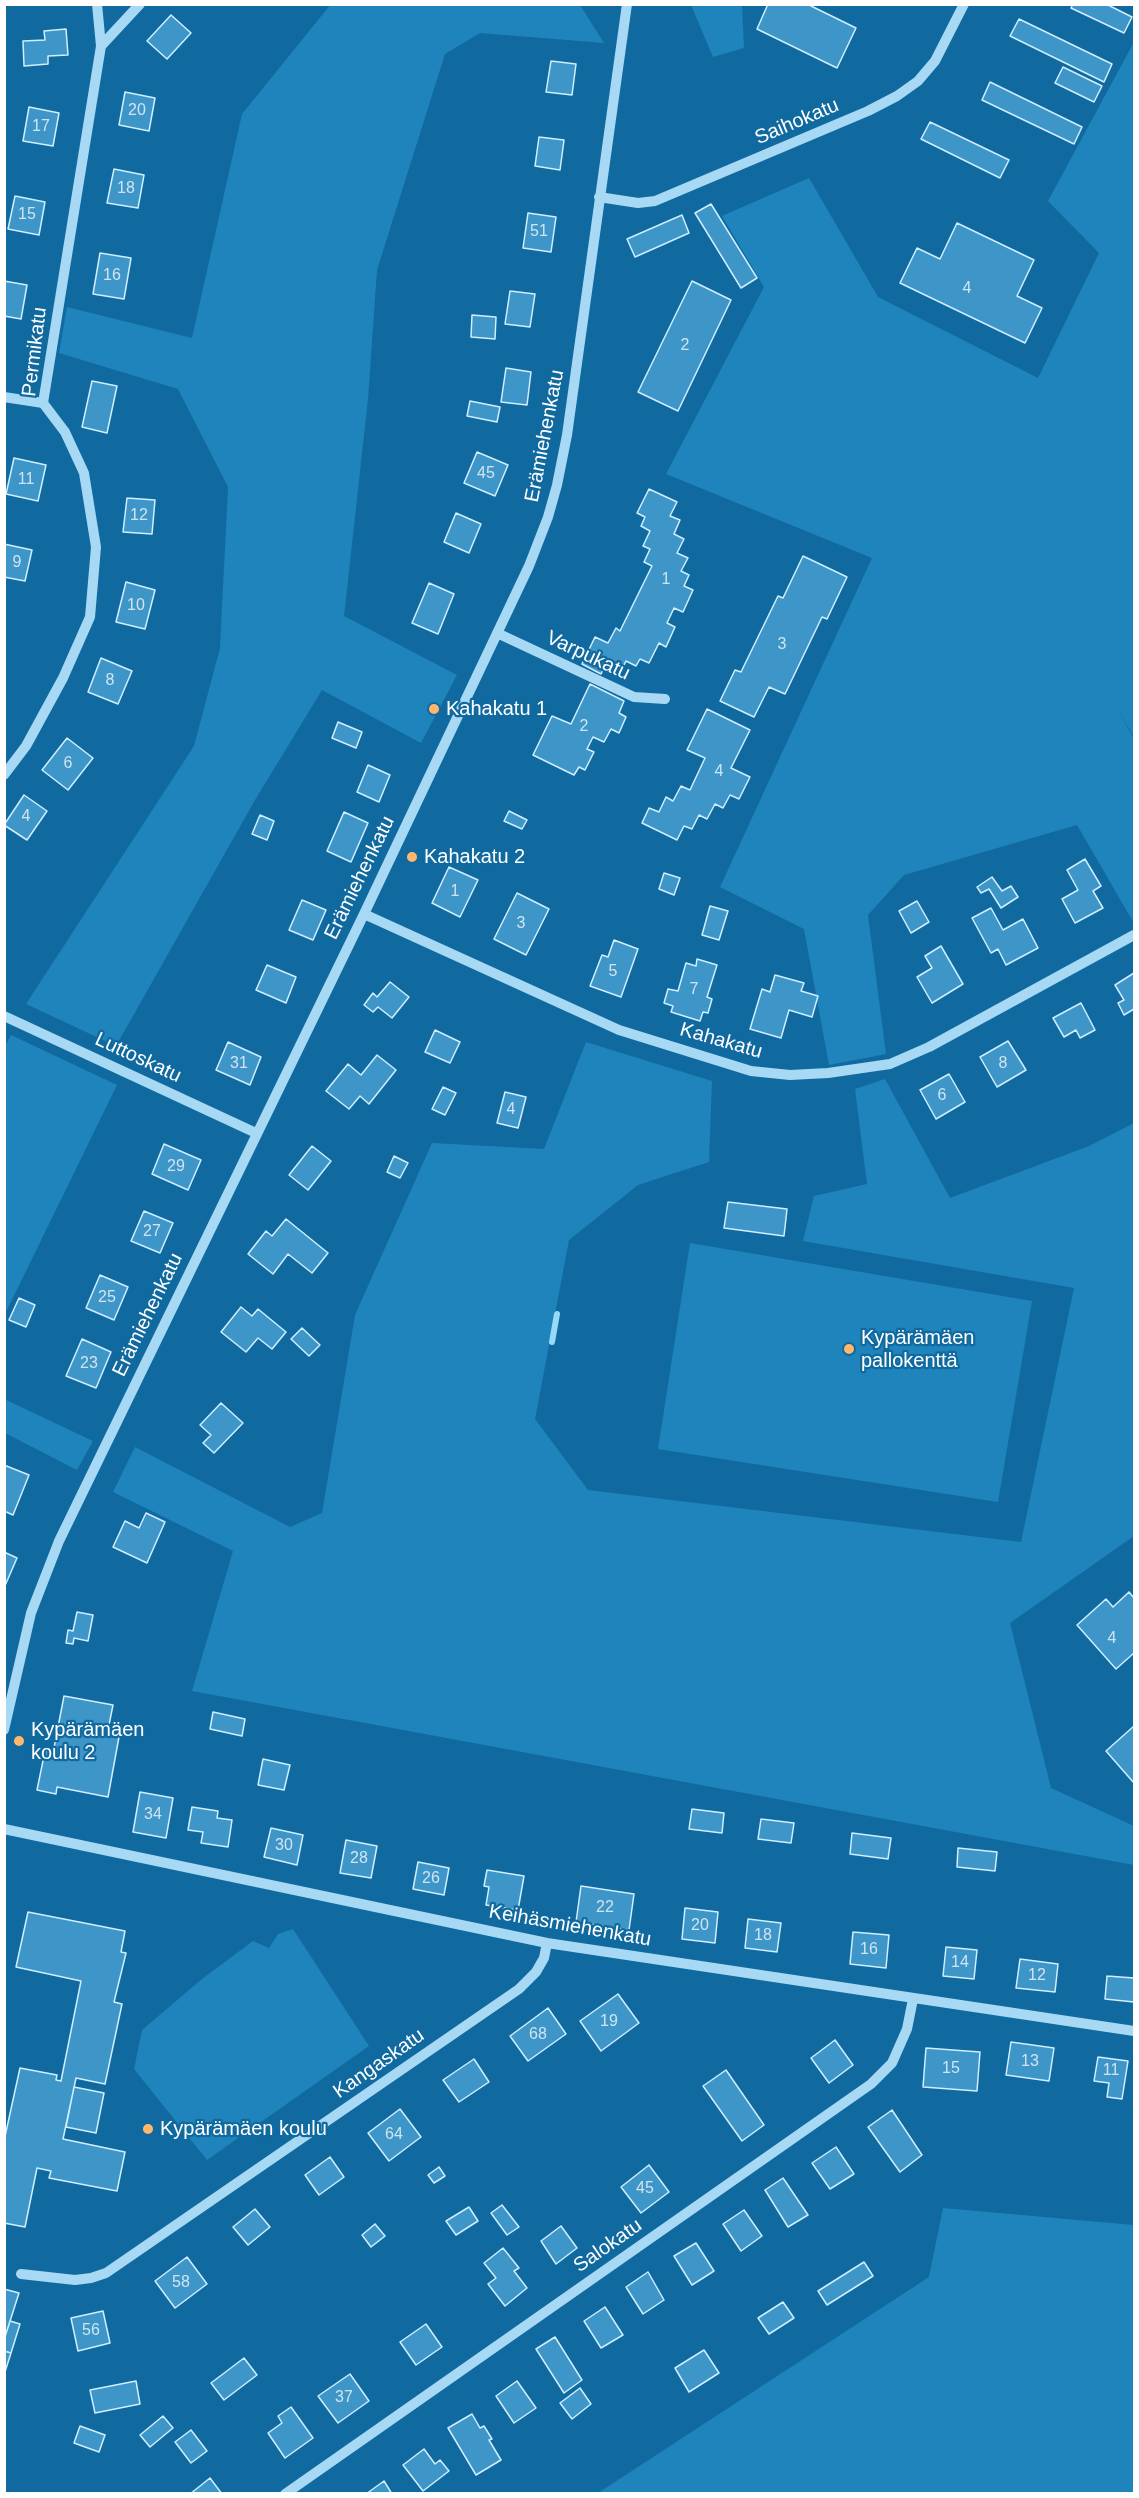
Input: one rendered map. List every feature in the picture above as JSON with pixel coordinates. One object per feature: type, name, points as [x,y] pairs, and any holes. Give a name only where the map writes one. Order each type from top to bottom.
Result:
[{"type":"street","name":"Permikatu","points":[[4,775],[32,736],[63,678],[90,617],[96,547],[84,473],[65,432],[43,403],[101,46],[97,4]]},
{"type":"street","points":[[101,46],[141,4]]},
{"type":"street","name":"Erämiehenkatu","points":[[4,1730],[31,1613],[45,1574],[256,1133],[364,914],[529,566],[557,486],[567,435],[627,4]]},
{"type":"street","name":"Saihokatu","points":[[599,197],[638,203],[655,201],[868,111],[897,96],[918,81],[935,61],[964,4]]},
{"type":"street","points":[[4,397],[43,403]]},
{"type":"street","name":"Varpukatu","points":[[498,633],[634,698],[665,699]]},
{"type":"street","name":"Kahakatu","points":[[364,914],[619,1030],[751,1071],[790,1075],[828,1073],[890,1064],[929,1047],[1134,935]]},
{"type":"street","name":"Luttoskatu","points":[[4,1016],[256,1133]]},
{"type":"street","name":"Keihäsmiehenkatu","points":[[4,1829],[547,1943],[1134,2031]]},
{"type":"street","name":"Kangaskatu","points":[[21,2274],[75,2280],[106,2273],[519,1989],[536,1972],[544,1958],[547,1943]]},
{"type":"street","name":"Salokatu","points":[[285,2493],[871,2084],[892,2063],[900,2047],[913,1999]]},
{"type":"shaded area","points":[[331,4],[580,5],[604,43],[480,33],[445,54],[377,270],[368,399],[344,616],[457,675],[421,743],[322,690],[255,800],[116,1046],[26,1004],[194,746],[220,648],[228,487],[178,389],[59,353],[67,307],[192,338],[242,114]]},
{"type":"shaded area","points":[[691,5],[742,5],[744,48],[713,57]]},
{"type":"shaded area","points":[[1134,42],[1134,737],[1118,710],[1134,739],[1134,919],[1132,920],[1077,825],[904,875],[868,915],[886,1054],[829,1065],[804,929],[720,887],[872,558],[666,474],[764,287],[722,216],[809,178],[878,297],[1038,378],[1099,253],[1048,201]]},
{"type":"shaded area","points":[[11,1035],[117,1085],[5,1314],[4,1048]]},
{"type":"shaded area","points":[[586,1042],[712,1081],[709,1162],[638,1185],[569,1240],[535,1419],[588,1490],[1021,1542],[1074,1288],[803,1241],[814,1196],[867,1184],[855,1089],[885,1079],[950,1198],[1089,1146],[1134,1123],[1134,1536],[1010,1623],[1051,1788],[1134,1826],[1134,1865],[192,1691],[233,1551],[113,1492],[135,1447],[290,1527],[322,1513],[355,1315],[432,1143],[544,1149]]},
{"type":"shaded area","name":"Kypärämäen pallokenttä","points":[[690,1243],[1032,1301],[998,1502],[658,1449]]},
{"type":"shaded area","points":[[4,1399],[93,1441],[77,1470],[5,1433]]},
{"type":"shaded area","points":[[293,1929],[369,2046],[207,2160],[134,2069],[142,2030],[202,1979],[253,1941],[269,1948],[278,1934]]},
{"type":"shaded area","points":[[943,2208],[1134,2225],[1134,2493],[598,2493],[929,2277]]},
{"type":"building","points":[[768,4],[807,4],[856,28],[837,68],[757,29]]},
{"type":"building","points":[[1073,4],[1106,4],[1132,17],[1124,33],[1071,8]]},
{"type":"building","points":[[171,15],[191,33],[167,59],[147,41]]},
{"type":"building","points":[[1019,19],[1112,64],[1104,82],[1010,36]]},
{"type":"building","points":[[66,29],[68,55],[48,56],[48,64],[24,66],[23,41],[45,40],[44,31]]},
{"type":"building","points":[[551,61],[576,64],[572,95],[546,92]]},
{"type":"building","points":[[1063,67],[1102,86],[1094,102],[1055,83]]},
{"type":"building","points":[[990,82],[1082,127],[1074,144],[982,100]]},
{"type":"building","points":[[125,92],[155,98],[149,131],[119,125]]},
{"type":"building","points":[[29,107],[59,113],[53,146],[23,141]]},
{"type":"building","points":[[930,122],[1009,160],[1000,178],[921,139]]},
{"type":"building","points":[[539,137],[564,140],[560,170],[535,166]]},
{"type":"building","points":[[114,169],[144,175],[138,208],[107,203]]},
{"type":"building","points":[[15,196],[45,202],[39,235],[8,229]]},
{"type":"building","points":[[711,204],[757,278],[741,288],[695,213]]},
{"type":"building","points":[[528,213],[556,217],[551,252],[523,248]]},
{"type":"building","points":[[682,215],[689,233],[635,257],[627,239]]},
{"type":"building","points":[[957,223],[1034,260],[1017,296],[1042,308],[1025,343],[900,283],[917,248],[940,259]]},
{"type":"building","points":[[100,253],[131,258],[124,299],[93,294]]},
{"type":"building","points":[[4,281],[27,285],[21,319],[4,316]]},
{"type":"building","points":[[692,281],[731,300],[678,411],[638,392]]},
{"type":"building","points":[[510,291],[535,294],[530,327],[505,324]]},
{"type":"building","points":[[472,315],[496,317],[495,339],[471,337]]},
{"type":"building","points":[[506,368],[531,372],[527,405],[501,402]]},
{"type":"building","points":[[92,381],[117,386],[107,433],[82,427]]},
{"type":"building","points":[[470,401],[500,407],[497,422],[467,416]]},
{"type":"building","points":[[477,452],[508,465],[495,496],[464,483]]},
{"type":"building","points":[[14,458],[46,465],[38,501],[6,494]]},
{"type":"building","points":[[649,489],[677,502],[670,516],[680,520],[674,534],[684,539],[677,553],[688,558],[681,571],[689,575],[684,586],[693,590],[683,612],[674,608],[667,623],[675,627],[666,647],[659,643],[649,663],[640,659],[636,666],[626,661],[621,671],[606,664],[601,674],[582,664],[595,637],[608,643],[616,628],[620,631],[652,566],[644,562],[650,549],[643,546],[650,531],[641,526],[645,517],[637,513]]},
{"type":"building","points":[[127,498],[155,500],[152,534],[123,532]]},
{"type":"building","points":[[456,513],[481,524],[469,553],[444,542]]},
{"type":"building","points":[[4,544],[32,550],[25,581],[4,577]]},
{"type":"building","points":[[803,556],[847,577],[827,619],[822,617],[785,694],[769,687],[754,717],[720,701],[735,670],[741,672],[778,596],[783,598]]},
{"type":"building","points":[[126,582],[155,590],[145,629],[116,622]]},
{"type":"building","points":[[429,583],[454,594],[438,634],[412,623]]},
{"type":"building","points":[[101,658],[132,671],[118,704],[88,692]]},
{"type":"building","points":[[590,684],[624,701],[619,713],[626,717],[619,733],[611,729],[604,742],[593,737],[587,749],[594,752],[585,770],[579,767],[574,775],[533,755],[552,716],[571,724]]},
{"type":"building","points":[[707,709],[750,730],[731,768],[750,777],[739,799],[730,795],[723,808],[715,804],[707,819],[699,815],[692,829],[684,826],[677,840],[642,823],[649,808],[659,812],[666,797],[673,801],[681,786],[690,790],[705,758],[687,750]]},
{"type":"building","points":[[338,722],[362,732],[356,748],[332,738]]},
{"type":"building","points":[[67,738],[93,758],[68,790],[42,770]]},
{"type":"building","points":[[368,765],[390,775],[379,802],[357,792]]},
{"type":"building","points":[[24,795],[47,811],[27,840],[4,825]]},
{"type":"building","points":[[509,811],[527,820],[522,829],[504,821]]},
{"type":"building","points":[[344,812],[368,823],[351,862],[327,851]]},
{"type":"building","points":[[260,815],[274,821],[267,840],[252,834]]},
{"type":"building","points":[[1085,859],[1101,886],[1093,891],[1103,908],[1075,923],[1062,899],[1078,890],[1067,870]]},
{"type":"building","points":[[449,867],[478,880],[460,917],[432,903]]},
{"type":"building","points":[[664,873],[680,878],[674,895],[659,889]]},
{"type":"building","points":[[992,877],[1002,891],[1011,886],[1018,897],[1001,908],[989,889],[981,893],[977,887]]},
{"type":"building","points":[[517,893],[549,909],[526,955],[494,939]]},
{"type":"building","points":[[302,900],[326,910],[313,940],[289,930]]},
{"type":"building","points":[[917,901],[929,922],[911,933],[899,911]]},
{"type":"building","points":[[710,906],[728,911],[719,940],[702,935]]},
{"type":"building","points":[[991,908],[1003,930],[1023,919],[1038,948],[1006,965],[998,949],[991,953],[972,918]]},
{"type":"building","points":[[614,940],[638,949],[621,997],[590,986],[602,955],[608,957]]},
{"type":"building","points":[[941,946],[963,984],[932,1003],[917,977],[932,968],[925,956]]},
{"type":"building","points":[[697,959],[717,965],[707,997],[712,999],[708,1013],[703,1012],[700,1021],[671,1012],[673,1006],[664,1003],[668,989],[678,991],[686,963],[696,966]]},
{"type":"building","points":[[267,965],[296,977],[286,1003],[256,990]]},
{"type":"building","points":[[1134,973],[1134,1009],[1124,1015],[1118,1003],[1124,1000],[1115,985]]},
{"type":"building","points":[[775,975],[804,983],[801,991],[818,996],[812,1017],[789,1010],[781,1038],[750,1029],[762,989],[770,992]]},
{"type":"building","points":[[390,982],[409,997],[392,1018],[378,1007],[373,1012],[364,1005],[373,993],[377,997]]},
{"type":"building","points":[[1081,1003],[1095,1030],[1080,1038],[1076,1030],[1064,1037],[1053,1018]]},
{"type":"building","points":[[435,1030],[460,1042],[450,1063],[425,1052]]},
{"type":"building","points":[[1008,1041],[1026,1070],[997,1087],[980,1057]]},
{"type":"building","points":[[228,1042],[261,1057],[250,1085],[216,1070]]},
{"type":"building","points":[[377,1055],[396,1070],[369,1104],[360,1096],[349,1109],[326,1091],[348,1064],[361,1075]]},
{"type":"building","points":[[949,1074],[965,1102],[936,1119],[920,1090]]},
{"type":"building","points":[[443,1087],[456,1093],[445,1115],[432,1109]]},
{"type":"building","points":[[505,1092],[526,1097],[518,1128],[497,1123]]},
{"type":"building","points":[[164,1144],[201,1160],[188,1190],[152,1174]]},
{"type":"building","points":[[312,1146],[331,1161],[308,1190],[289,1175]]},
{"type":"building","points":[[394,1156],[408,1163],[400,1178],[387,1172]]},
{"type":"building","points":[[728,1202],[787,1209],[784,1236],[724,1228]]},
{"type":"building","points":[[144,1211],[173,1223],[160,1253],[131,1241]]},
{"type":"building","points":[[286,1219],[328,1253],[312,1273],[288,1254],[273,1274],[248,1254],[266,1231],[272,1236]]},
{"type":"building","points":[[100,1275],[128,1287],[114,1320],[86,1308]]},
{"type":"building","points":[[19,1298],[35,1305],[26,1327],[9,1320]]},
{"type":"building","points":[[241,1307],[252,1316],[258,1309],[286,1332],[272,1349],[258,1338],[246,1352],[221,1332]]},
{"type":"building","points":[[302,1328],[320,1345],[309,1356],[291,1339]]},
{"type":"building","points":[[82,1339],[111,1352],[96,1388],[66,1376]]},
{"type":"building","points":[[221,1403],[243,1423],[214,1453],[203,1443],[211,1435],[200,1425]]},
{"type":"building","points":[[4,1465],[29,1475],[13,1515],[4,1511]]},
{"type":"building","points":[[146,1513],[165,1522],[147,1563],[113,1547],[125,1521],[139,1528]]},
{"type":"building","points":[[4,1552],[17,1558],[4,1588]]},
{"type":"building","points":[[1129,1592],[1134,1598],[1134,1653],[1116,1669],[1077,1625],[1106,1599],[1113,1607]]},
{"type":"building","points":[[77,1612],[93,1615],[88,1641],[74,1638],[73,1644],[66,1643],[68,1630],[73,1631]]},
{"type":"building","points":[[64,1696],[113,1705],[107,1735],[119,1737],[108,1797],[57,1787],[56,1794],[37,1790],[45,1751],[53,1753]]},
{"type":"building","points":[[213,1712],[245,1719],[242,1736],[210,1729]]},
{"type":"building","points":[[1134,1726],[1134,1783],[1106,1751]]},
{"type":"building","points":[[263,1759],[290,1765],[284,1790],[258,1785]]},
{"type":"building","points":[[140,1792],[173,1798],[166,1838],[133,1832]]},
{"type":"building","points":[[192,1807],[218,1811],[217,1818],[232,1820],[228,1847],[201,1843],[203,1832],[188,1830]]},
{"type":"building","points":[[692,1809],[724,1813],[722,1833],[689,1829]]},
{"type":"building","points":[[761,1819],[794,1823],[791,1843],[758,1839]]},
{"type":"building","points":[[271,1828],[303,1835],[297,1865],[264,1857]]},
{"type":"building","points":[[852,1833],[891,1838],[888,1859],[850,1854]]},
{"type":"building","points":[[346,1840],[377,1846],[371,1878],[340,1873]]},
{"type":"building","points":[[958,1848],[997,1852],[995,1871],[957,1867]]},
{"type":"building","points":[[418,1862],[449,1868],[444,1895],[413,1889]]},
{"type":"building","points":[[487,1870],[524,1876],[518,1910],[486,1905],[489,1887],[484,1886]]},
{"type":"building","points":[[581,1886],[634,1894],[629,1930],[576,1922]]},
{"type":"building","points":[[685,1908],[718,1912],[715,1943],[682,1939]]},
{"type":"building","points":[[28,1912],[125,1931],[121,1952],[126,1953],[114,2002],[122,2004],[105,2084],[76,2078],[63,2139],[125,2152],[117,2191],[49,2178],[51,2171],[37,2168],[25,2227],[4,2223],[4,2141],[20,2068],[57,2075],[56,2080],[61,2081],[81,1981],[16,1967]]},
{"type":"building","points":[[748,1919],[781,1923],[777,1952],[745,1948]]},
{"type":"building","points":[[853,1932],[889,1935],[886,1968],[850,1964]]},
{"type":"building","points":[[946,1947],[977,1950],[974,1979],[943,1976]]},
{"type":"building","points":[[1020,1959],[1058,1964],[1055,1992],[1016,1988]]},
{"type":"building","points":[[1107,1976],[1134,1978],[1134,2002],[1105,1999]]},
{"type":"building","points":[[618,1994],[639,2023],[601,2051],[580,2021]]},
{"type":"building","points":[[548,2008],[566,2034],[528,2061],[510,2036]]},
{"type":"building","points":[[835,2040],[853,2065],[829,2083],[811,2058]]},
{"type":"building","points":[[1011,2042],[1054,2048],[1049,2081],[1006,2075]]},
{"type":"building","points":[[926,2048],[980,2052],[977,2091],[923,2087]]},
{"type":"building","points":[[1098,2057],[1128,2061],[1122,2099],[1107,2097],[1109,2083],[1094,2081]]},
{"type":"building","points":[[474,2059],[489,2082],[459,2102],[443,2080]]},
{"type":"building","points":[[726,2070],[764,2125],[742,2141],[703,2086]]},
{"type":"building","points":[[74,2087],[104,2093],[96,2133],[66,2127]]},
{"type":"building","points":[[400,2109],[421,2137],[389,2161],[368,2133]]},
{"type":"building","points":[[892,2110],[922,2155],[900,2172],[868,2127]]},
{"type":"building","points":[[836,2147],[854,2174],[830,2189],[812,2163]]},
{"type":"building","points":[[330,2157],[344,2177],[319,2195],[305,2175]]},
{"type":"building","points":[[649,2165],[669,2192],[641,2213],[621,2187]]},
{"type":"building","points":[[439,2167],[445,2176],[434,2183],[428,2175]]},
{"type":"building","points":[[783,2178],[808,2215],[788,2227],[765,2190]]},
{"type":"building","points":[[502,2205],[519,2227],[507,2235],[491,2213]]},
{"type":"building","points":[[469,2207],[478,2221],[456,2235],[446,2221]]},
{"type":"building","points":[[255,2209],[270,2227],[248,2245],[233,2227]]},
{"type":"building","points":[[744,2210],[762,2236],[741,2251],[723,2224]]},
{"type":"building","points":[[375,2224],[385,2236],[371,2247],[362,2235]]},
{"type":"building","points":[[561,2226],[577,2248],[556,2264],[541,2241]]},
{"type":"building","points":[[696,2243],[714,2271],[692,2285],[674,2256]]},
{"type":"building","points":[[503,2248],[519,2268],[514,2271],[527,2288],[505,2306],[488,2284],[496,2278],[484,2263]]},
{"type":"building","points":[[187,2257],[207,2284],[175,2308],[155,2281]]},
{"type":"building","points":[[864,2262],[873,2276],[827,2305],[818,2291]]},
{"type":"building","points":[[648,2272],[664,2300],[643,2314],[626,2287]]},
{"type":"building","points":[[4,2289],[19,2293],[4,2340]]},
{"type":"building","points":[[783,2302],[794,2318],[769,2334],[758,2318]]},
{"type":"building","points":[[605,2307],[623,2335],[601,2348],[584,2321]]},
{"type":"building","points":[[103,2311],[110,2343],[78,2351],[71,2318]]},
{"type":"building","points":[[10,2321],[20,2324],[11,2353],[4,2351],[4,2340]]},
{"type":"building","points":[[426,2324],[442,2347],[416,2365],[400,2342]]},
{"type":"building","points":[[555,2337],[582,2380],[564,2393],[536,2349]]},
{"type":"building","points":[[704,2350],[719,2373],[689,2392],[675,2368]]},
{"type":"building","points":[[4,2351],[11,2353],[4,2375]]},
{"type":"building","points":[[244,2358],[257,2375],[224,2400],[211,2383]]},
{"type":"building","points":[[350,2374],[369,2401],[338,2423],[318,2396]]},
{"type":"building","points":[[136,2381],[140,2404],[95,2413],[90,2390]]},
{"type":"building","points":[[517,2381],[536,2408],[514,2423],[496,2396]]},
{"type":"building","points":[[580,2388],[591,2404],[572,2419],[560,2403]]},
{"type":"building","points":[[291,2407],[313,2438],[285,2458],[268,2433],[282,2423],[278,2416]]},
{"type":"building","points":[[472,2414],[480,2428],[484,2426],[501,2460],[476,2475],[448,2428]]},
{"type":"building","points":[[163,2416],[173,2428],[150,2447],[140,2435]]},
{"type":"building","points":[[80,2426],[105,2435],[99,2452],[74,2443]]},
{"type":"building","points":[[191,2430],[207,2451],[191,2463],[175,2442]]},
{"type":"building","points":[[424,2449],[435,2464],[440,2460],[449,2471],[423,2491],[403,2465]]},
{"type":"building","points":[[210,2478],[222,2494],[190,2494]]},
{"type":"building","points":[[384,2481],[392,2494],[366,2494]]},
{"type":"waterway","points":[[552,1342],[557,1314]]},
{"type":"place","name":"Kahakatu 1","points":[[434,709]]},
{"type":"place","name":"Kahakatu 2","points":[[412,857]]},
{"type":"place","name":"Kypärämäen pallokenttä","points":[[849,1349]]},
{"type":"place","name":"Kypärämäen koulu 2","points":[[19,1741]]},
{"type":"place","name":"Kypärämäen koulu","points":[[148,2129]]}]
